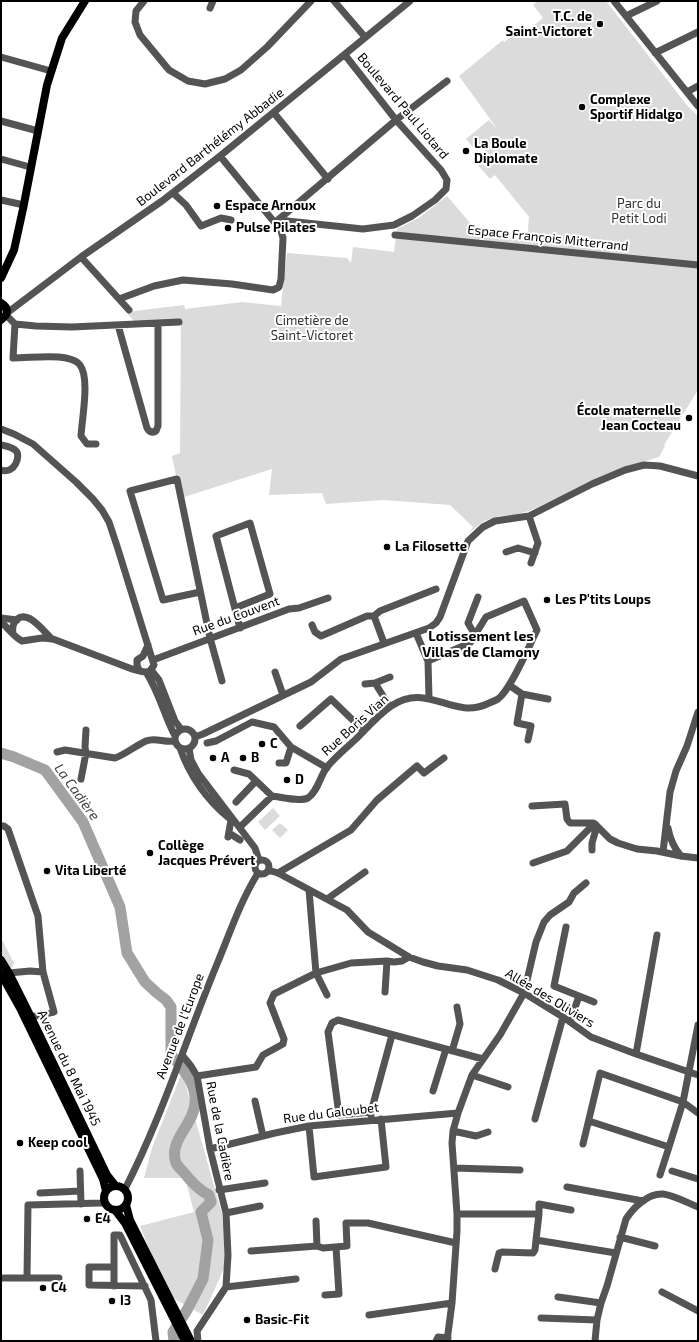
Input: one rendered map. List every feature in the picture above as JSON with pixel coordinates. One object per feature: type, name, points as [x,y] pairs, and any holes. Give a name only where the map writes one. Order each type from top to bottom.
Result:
[{"type":"main road","points":[[1,278],[14,250],[51,71],[62,38],[85,1]]},
{"type":"main road","name":"Avenue du 8 Mai 1945","points":[[1,960],[5,974],[20,1008],[103,1179],[106,1192]]},
{"type":"main road","name":"Avenue du 8 Mai 1945","points":[[5,974],[31,1017],[107,1175],[115,1185]]},
{"type":"main road","points":[[115,1210],[123,1208],[128,1202],[128,1195],[125,1189],[115,1185],[111,1186],[106,1192],[105,1202],[109,1207],[115,1210],[125,1223],[187,1339]]},
{"type":"main road","points":[[126,1205],[130,1220],[174,1314]]},
{"type":"street","points":[[144,1],[136,11],[135,22],[140,35],[169,70],[188,81],[204,84],[225,79],[241,70],[311,1]]},
{"type":"street","points":[[334,1],[365,37]]},
{"type":"street","name":"Boulevard Barthélémy Abbadie","points":[[4,311],[18,305],[81,257],[173,193],[274,113],[410,1]]},
{"type":"street","points":[[614,1],[698,106]]},
{"type":"street","points":[[626,16],[657,1]]},
{"type":"street","points":[[655,53],[698,32]]},
{"type":"street","name":"Boulevard Paul Liotard","points":[[276,222],[363,230],[394,225],[412,216],[435,200],[446,189],[447,180],[442,170],[396,120],[344,55]]},
{"type":"street","points":[[1,58],[51,71]]},
{"type":"street","points":[[276,222],[396,120],[447,81]]},
{"type":"street","points":[[686,92],[698,86]]},
{"type":"street","points":[[274,113],[328,179]]},
{"type":"street","points":[[1,121],[38,131]]},
{"type":"street","points":[[119,299],[154,286],[183,280],[232,284],[269,290],[276,289],[278,287],[281,279],[283,238],[281,231],[276,222],[220,156]]},
{"type":"street","points":[[1,160],[30,167]]},
{"type":"street","points":[[173,193],[186,206],[201,226],[221,218],[231,220]]},
{"type":"street","points":[[1,200],[24,205]]},
{"type":"street","name":"Espace François Mitterrand","points":[[395,235],[698,265]]},
{"type":"street","points":[[81,257],[129,310]]},
{"type":"street","points":[[4,311],[15,324],[13,358],[65,358],[79,364],[84,373],[85,385],[81,436],[87,444],[96,444]]},
{"type":"street","points":[[15,324],[72,327],[179,322]]},
{"type":"street","points":[[118,325],[147,428],[150,432],[152,432],[156,431],[158,426],[158,323]]},
{"type":"street","points":[[1,429],[33,444],[76,482],[102,510],[109,522],[118,546],[154,665],[143,669]]},
{"type":"street","points":[[1,445],[17,451],[18,453],[16,463],[10,471],[6,472],[1,470]]},
{"type":"street","points":[[195,737],[311,682],[341,659],[416,633],[429,628],[436,623],[440,617],[468,541],[483,526],[495,521],[529,516],[599,481],[625,470],[644,465],[660,466],[698,476]]},
{"type":"street","points":[[200,592],[163,600],[130,491],[177,479],[210,638],[222,681]]},
{"type":"street","points":[[529,516],[538,543],[531,564]]},
{"type":"street","points":[[235,608],[270,594],[250,523],[216,536],[240,628]]},
{"type":"street","points":[[506,552],[518,548],[535,553]]},
{"type":"street","points":[[312,625],[315,632],[320,636],[368,616],[374,616],[380,611],[436,589]]},
{"type":"street","points":[[428,661],[470,643],[475,636],[468,623],[478,597]]},
{"type":"street","name":"Rue du Couvent","points":[[152,659],[289,609],[299,608],[328,598]]},
{"type":"street","name":"Rue Boris Vian","points":[[272,796],[299,800],[309,797],[314,791],[326,768],[390,707],[404,699],[418,697],[429,698],[460,708],[478,708],[498,699],[509,686],[537,630],[524,601],[486,617],[475,636]]},
{"type":"street","points":[[374,616],[384,643]]},
{"type":"street","points":[[1,618],[17,620],[27,617],[52,639]]},
{"type":"street","points":[[13,633],[13,626],[17,620]]},
{"type":"street","points":[[1,622],[13,633],[15,637],[22,641],[42,638],[52,639],[123,666],[143,669],[159,680],[175,721],[181,729]]},
{"type":"street","points":[[29,640],[36,633],[35,623]]},
{"type":"street","points":[[416,633],[428,661],[429,698]]},
{"type":"street","points":[[148,645],[143,656],[139,658],[143,669],[154,685],[175,738],[175,744],[180,748],[186,749],[194,744],[195,737],[188,729],[181,729]]},
{"type":"street","points":[[143,656],[148,656],[152,659]]},
{"type":"street","points":[[276,672],[283,695]]},
{"type":"street","points":[[365,684],[375,683],[390,677]]},
{"type":"street","points":[[375,683],[390,707]]},
{"type":"street","points":[[509,686],[522,694],[548,699]]},
{"type":"street","points":[[522,694],[517,723],[531,726],[528,740]]},
{"type":"street","points":[[300,726],[331,699],[364,731]]},
{"type":"street","points":[[663,852],[670,792],[698,712]]},
{"type":"street","points":[[207,743],[216,741],[252,722],[274,727],[291,747],[326,768]]},
{"type":"street","points":[[57,752],[65,750],[115,758],[122,756],[147,740],[167,742],[175,738],[181,729]]},
{"type":"street","points":[[81,779],[86,753],[86,730]]},
{"type":"street","points":[[278,763],[286,763],[291,747]]},
{"type":"street","points":[[180,748],[192,777],[213,803],[240,827]]},
{"type":"street","points":[[189,748],[191,760],[198,773],[240,827],[242,839]]},
{"type":"street","points":[[278,873],[351,830],[377,800],[417,766],[424,773],[444,758]]},
{"type":"street","points":[[234,770],[249,774],[272,796],[240,827]]},
{"type":"street","points":[[236,802],[256,781]]},
{"type":"street","points":[[532,806],[565,804],[567,818],[570,823],[593,823],[610,839],[618,843],[637,849],[698,858]]},
{"type":"street","points":[[231,820],[228,835],[242,839],[255,848],[259,860]]},
{"type":"street","points":[[667,822],[672,841],[681,856]]},
{"type":"street","points":[[1,826],[8,829],[38,916],[43,972],[54,1012],[31,1017]]},
{"type":"street","points":[[592,850],[592,843],[597,826]]},
{"type":"street","points":[[533,863],[567,851],[589,829],[597,826]]},
{"type":"street","points":[[259,860],[266,861],[269,865],[268,870],[264,874],[258,873],[254,867],[259,860]]},
{"type":"street","name":"Allée des Oliviers","points":[[268,870],[278,873],[347,910],[368,932],[409,957],[438,966],[467,970],[498,980],[524,993],[566,1019],[591,1037],[698,1075]]},
{"type":"street","points":[[327,899],[365,872]]},
{"type":"street","name":"Avenue de l'Europe","points":[[125,1189],[136,1167],[175,1074],[206,989],[239,910],[258,873]]},
{"type":"street","points":[[436,1341],[438,1337],[448,1339],[452,1303],[457,1214],[452,1143],[453,1131],[458,1113],[472,1075],[500,1035],[524,993],[536,942],[544,922],[550,915],[569,902],[574,893],[586,883]]},
{"type":"street","points":[[309,890],[316,973],[327,995]]},
{"type":"street","points":[[566,927],[554,986],[594,1002]]},
{"type":"street","points":[[636,1054],[657,935]]},
{"type":"street","points":[[385,992],[387,960],[393,954],[395,948]]},
{"type":"street","points":[[316,973],[351,963],[387,960],[402,961],[409,957]]},
{"type":"street","points":[[5,974],[30,971],[43,972]]},
{"type":"street","name":"Rue de la Cadière","points":[[198,1076],[256,1067],[263,1055],[283,1044],[284,1039],[270,1003],[274,994],[316,973]]},
{"type":"street","points":[[537,1120],[566,1019],[579,996]]},
{"type":"street","points":[[433,1091],[460,1024],[457,1007]]},
{"type":"street","points":[[371,1112],[338,1115],[328,1032],[332,1023],[338,1020],[483,1059]]},
{"type":"street","points":[[660,1175],[683,1102],[698,1025]]},
{"type":"street","points":[[371,1120],[371,1112],[392,1035]]},
{"type":"street","name":"Rue de la Cadière","points":[[181,1056],[198,1076],[210,1149],[226,1213],[228,1255],[226,1287],[197,1331],[198,1341]]},
{"type":"street","points":[[583,1144],[600,1073],[683,1102],[698,1112]]},
{"type":"street","points":[[472,1075],[508,1087]]},
{"type":"street","points":[[255,1101],[263,1136]]},
{"type":"street","name":"Rue du Galoubet","points":[[210,1149],[309,1126],[458,1113]]},
{"type":"street","points":[[309,1126],[314,1177],[386,1167],[381,1119]]},
{"type":"street","points":[[589,1121],[669,1147]]},
{"type":"street","points":[[453,1131],[476,1136],[488,1132]]},
{"type":"street","points":[[454,1168],[520,1170]]},
{"type":"street","points":[[80,1171],[81,1204]]},
{"type":"street","points":[[672,1171],[698,1179]]},
{"type":"street","name":"Rue de la Cadière","points":[[220,1190],[265,1183]]},
{"type":"street","points":[[567,1187],[643,1201]]},
{"type":"street","points":[[40,1193],[80,1191]]},
{"type":"street","points":[[595,1341],[597,1320],[601,1303],[620,1237],[630,1212],[654,1194],[664,1194],[698,1207]]},
{"type":"street","points":[[27,1278],[28,1205],[105,1202]]},
{"type":"street","points":[[496,1269],[499,1253],[533,1253],[536,1250],[539,1204],[571,1210]]},
{"type":"street","points":[[226,1213],[260,1206]]},
{"type":"street","points":[[457,1214],[539,1214]]},
{"type":"street","points":[[316,1221],[317,1246]]},
{"type":"street","points":[[251,1251],[317,1246],[323,1248],[347,1246],[346,1224],[353,1223],[368,1223],[456,1243]]},
{"type":"street","points":[[114,1286],[114,1235],[120,1235],[151,1300],[156,1341]]},
{"type":"street","points":[[620,1237],[655,1246]]},
{"type":"street","points":[[536,1240],[616,1253]]},
{"type":"street","points":[[325,1295],[339,1294],[336,1247]]},
{"type":"street","points":[[114,1267],[89,1267],[89,1285],[145,1286]]},
{"type":"street","points":[[1,1278],[59,1278]]},
{"type":"street","points":[[226,1287],[296,1279]]},
{"type":"street","points":[[662,1292],[698,1311]]},
{"type":"street","points":[[558,1297],[601,1303]]},
{"type":"street","points":[[369,1315],[452,1303]]},
{"type":"street","points":[[541,1318],[597,1320]]},
{"type":"green space","points":[[538,1],[606,1],[686,104],[698,116],[698,390],[664,445],[665,446],[659,457],[622,468],[532,510],[515,515],[500,516],[484,521],[469,533],[473,527],[450,505],[383,500],[326,504],[322,493],[269,495],[272,469],[184,497],[179,475],[176,476],[172,456],[180,453],[181,320],[135,322],[126,312],[184,305],[185,309],[242,302],[281,306],[287,253],[347,258],[351,263],[353,247],[394,252],[397,229],[420,217],[447,196],[482,237],[527,241],[529,217],[495,175],[490,179],[475,162],[485,151],[482,146],[476,151],[466,139],[489,120],[498,130],[459,76],[503,40],[504,42],[522,28],[526,32],[543,18],[533,5]]},
{"type":"green space","points":[[273,808],[280,816],[265,830],[258,822]]},
{"type":"green space","points":[[280,823],[288,830],[280,838],[272,830]]},
{"type":"green space","points":[[1,938],[14,963],[12,968],[1,953]]},
{"type":"green space","points":[[182,1072],[222,1214],[226,1264],[203,1315],[171,1297],[156,1266],[140,1226],[194,1212],[185,1178],[144,1178],[152,1148]]},
{"type":"waterway","name":"La Cadière","points":[[1,753],[45,770],[83,822],[120,907],[127,953],[145,982],[166,1000],[171,1007],[171,1055],[188,1077],[194,1089],[195,1096],[194,1111],[178,1140],[174,1155],[179,1168],[196,1186],[209,1195],[211,1202],[201,1212],[208,1240],[203,1279],[187,1310],[173,1332],[174,1341]]},
{"type":"place","name":"T.C. de Saint-Victoret","points":[[600,24]]},
{"type":"place","name":"Complexe Sportif Hidalgo","points":[[582,107]]},
{"type":"place","name":"La Boule Diplomate","points":[[466,151]]},
{"type":"place","name":"Espace Arnoux","points":[[217,206]]},
{"type":"place","name":"Pulse Pilates","points":[[228,228]]},
{"type":"place","name":"École maternelle Jean Cocteau","points":[[689,418]]},
{"type":"place","name":"La Filosette","points":[[387,547]]},
{"type":"place","name":"Les P'tits Loups","points":[[547,600]]},
{"type":"place","name":"C","points":[[262,744]]},
{"type":"place","name":"A","points":[[213,758]]},
{"type":"place","name":"B","points":[[243,758]]},
{"type":"place","name":"D","points":[[287,780]]},
{"type":"place","name":"Collège Jacques Prévert","points":[[150,853]]},
{"type":"place","name":"Vita Liberté","points":[[47,871]]},
{"type":"place","name":"Keep cool","points":[[20,1143]]},
{"type":"place","name":"E4","points":[[87,1219]]},
{"type":"place","name":"C4","points":[[43,1288]]},
{"type":"place","name":"I3","points":[[112,1301]]},
{"type":"place","name":"Basic-Fit","points":[[247,1320]]},
{"type":"district","name":"Lotissement les Villas de Clamony","points":[[481,644]]},
{"type":"park label","name":"Parc du Petit Lodi","points":[[639,212]]},
{"type":"park label","name":"Cimetière de Saint-Victoret","points":[[312,328]]}]
